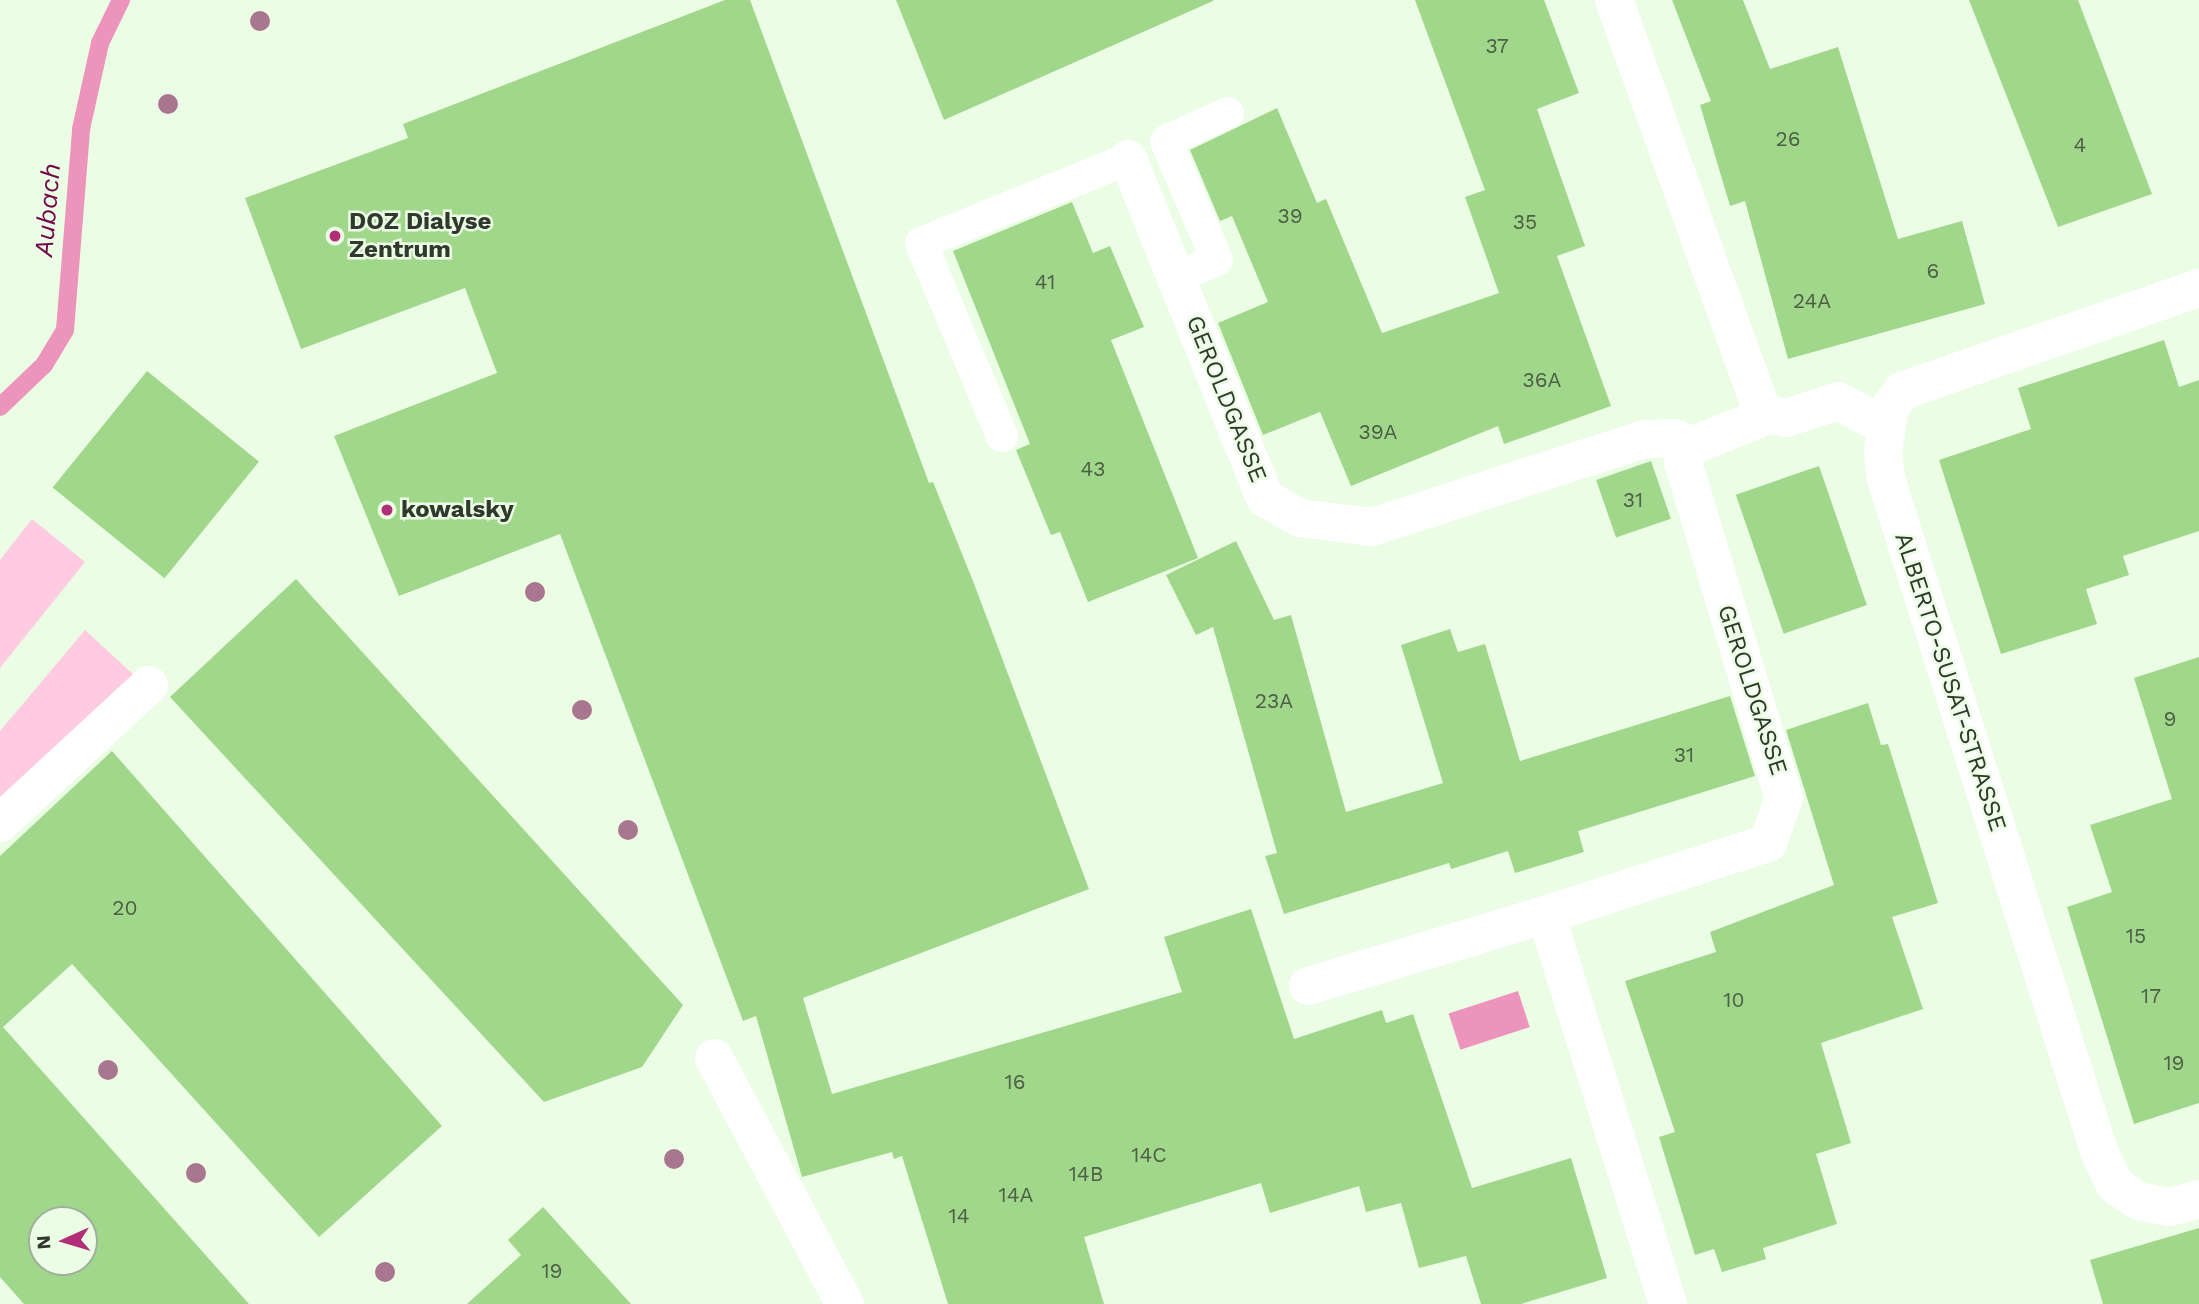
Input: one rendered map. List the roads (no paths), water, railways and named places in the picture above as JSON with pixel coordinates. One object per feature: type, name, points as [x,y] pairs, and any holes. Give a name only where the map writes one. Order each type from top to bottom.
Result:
[{"type":"street","points":[[1614,0],[1759,414]]},
{"type":"street","name":"GEROLDGASSE","points":[[1128,159],[1265,498],[1300,518],[1371,527],[1645,439],[1674,438],[1691,446],[1684,462],[1781,773],[1784,798],[1779,821],[1768,843],[1558,911],[1308,986]]},
{"type":"street","name":"ALBERTO-SUSAT-STRASSE","points":[[2199,288],[1902,391],[1885,426],[1886,479],[2099,1154],[2115,1185],[2139,1201],[2170,1207],[2199,1199]]},
{"type":"street","points":[[1691,446],[1759,414],[1786,418],[1838,401],[1885,426]]},
{"type":"street","points":[[0,823],[149,685]]},
{"type":"street","points":[[1558,911],[1548,921],[1548,932],[1668,1304]]},
{"type":"street","points":[[714,1058],[845,1304]]},
{"type":"lane","points":[[1177,277],[1217,260],[1166,141],[1228,113]]},
{"type":"lane","points":[[1002,436],[921,243],[1128,159]]},
{"type":"waterway","name":"Aubach","points":[[0,407],[44,365],[65,330],[81,129],[100,43],[121,0]]},
{"type":"place","name":"DOZ Dialyse Zentrum","points":[[335,236]]},
{"type":"place","name":"kowalsky","points":[[387,510]]}]
